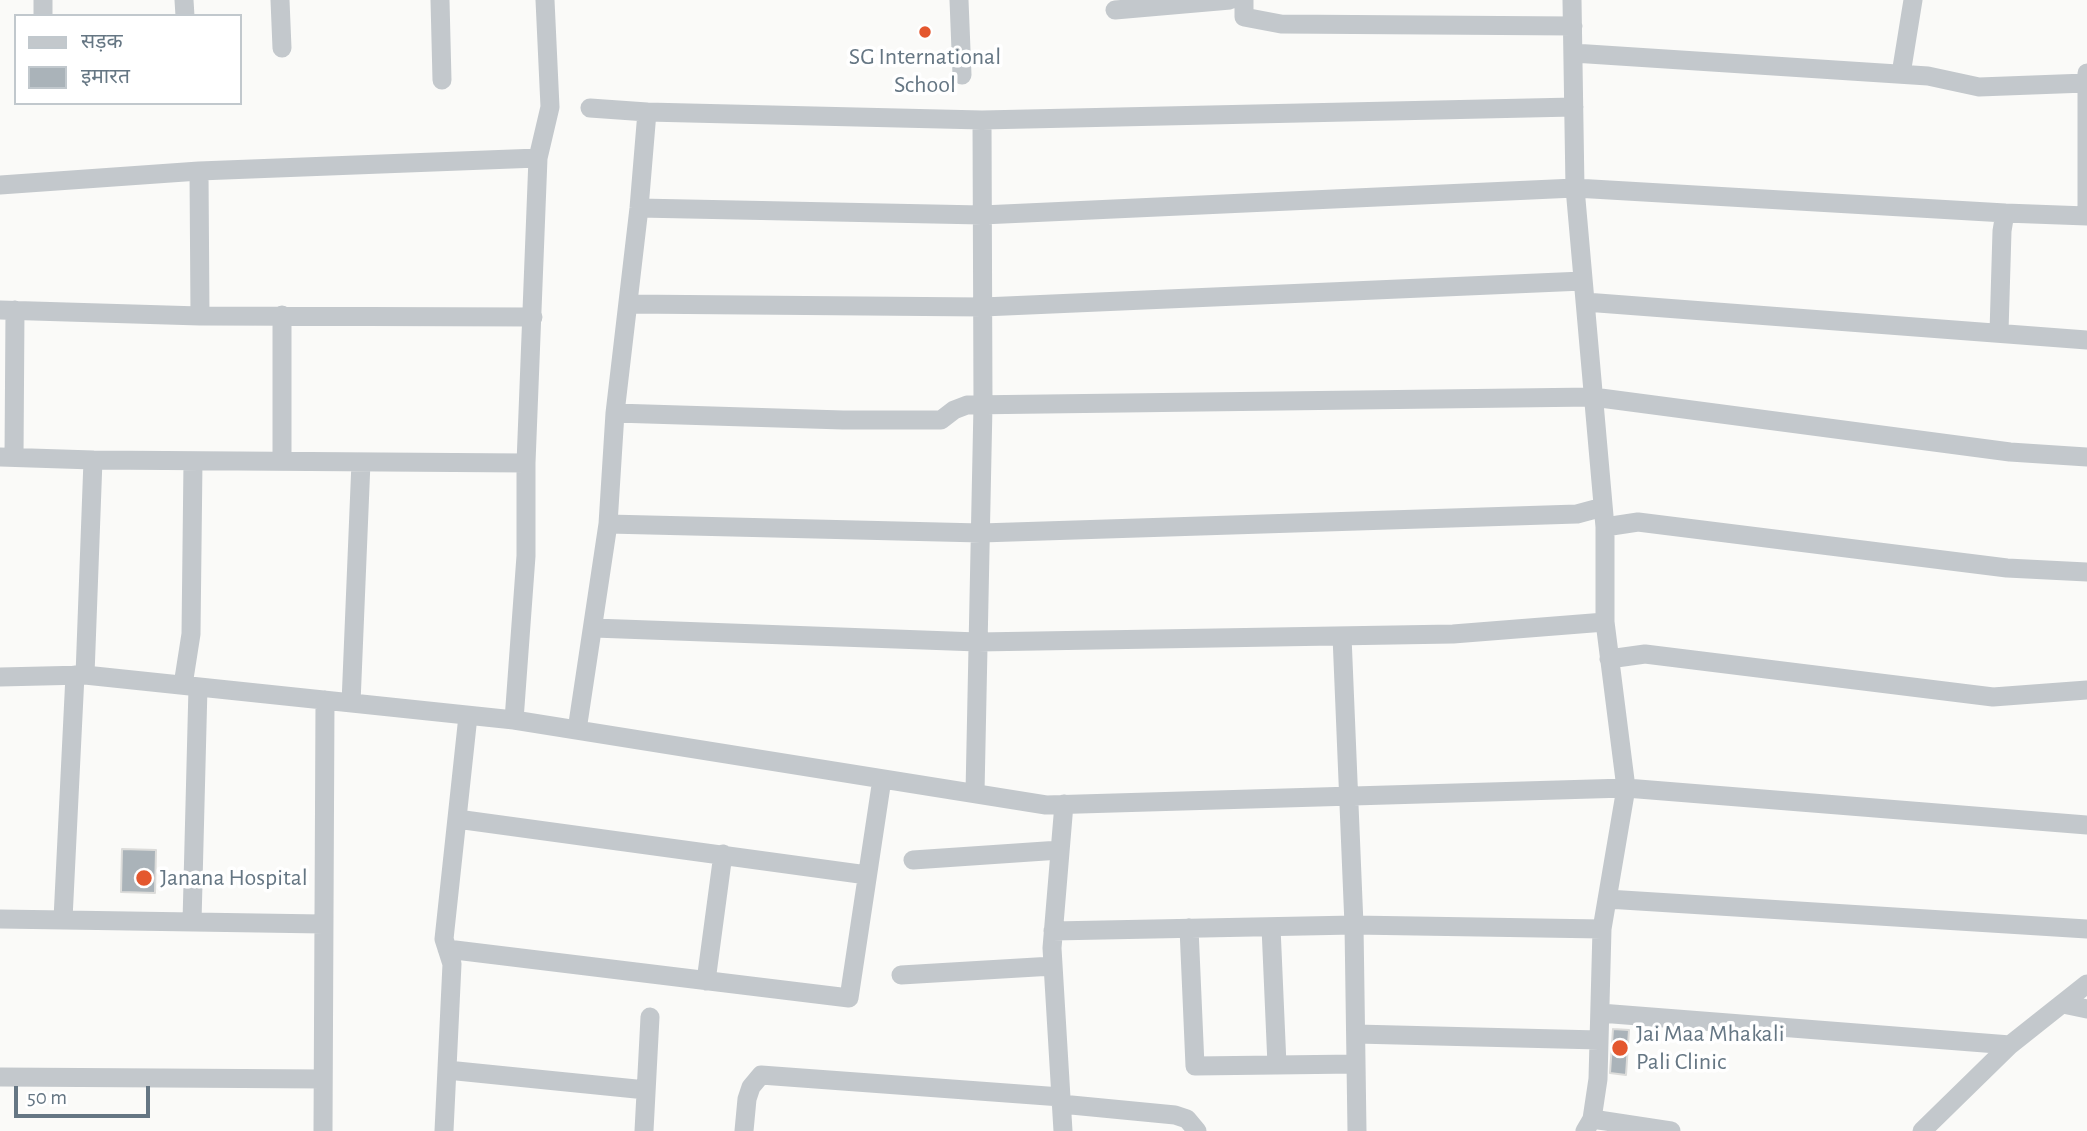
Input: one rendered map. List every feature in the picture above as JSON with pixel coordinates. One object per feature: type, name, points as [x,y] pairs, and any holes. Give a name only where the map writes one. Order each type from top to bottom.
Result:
[{"type":"street","points":[[280,0],[282,48]]},
{"type":"street","points":[[440,0],[442,80]]},
{"type":"street","points":[[514,720],[526,556],[526,463],[538,158],[550,107],[545,0]]},
{"type":"street","points":[[959,0],[962,75]]},
{"type":"street","points":[[1115,10],[1230,0]]},
{"type":"street","points":[[1244,0],[1244,17],[1281,24],[1573,26]]},
{"type":"street","points":[[1572,0],[1575,188],[1604,517],[1605,622],[1626,788],[1602,929],[1598,1079],[1589,1125],[1671,1131]]},
{"type":"street","points":[[1901,74],[1913,0]]},
{"type":"street","points":[[1573,53],[1928,76],[1979,87],[2087,83]]},
{"type":"street","points":[[639,208],[982,215],[1575,188],[2087,216],[2087,72]]},
{"type":"street","points":[[590,108],[647,112],[982,120],[1574,107]]},
{"type":"street","points":[[577,730],[608,524],[615,414],[639,208],[647,112]]},
{"type":"street","points":[[975,793],[983,405],[982,120]]},
{"type":"street","points":[[0,185],[200,171],[538,158]]},
{"type":"street","points":[[200,171],[200,316]]},
{"type":"street","points":[[1999,332],[2005,213]]},
{"type":"street","points":[[628,304],[983,307],[1583,281]]},
{"type":"street","points":[[1585,302],[2087,340]]},
{"type":"street","points":[[526,463],[7,457],[8,310],[200,316],[533,317]]},
{"type":"street","points":[[282,315],[282,461]]},
{"type":"street","points":[[615,414],[941,421],[954,410],[967,405],[1593,397],[2010,452],[2087,457]]},
{"type":"street","points":[[63,919],[93,460]]},
{"type":"street","points":[[192,922],[190,686],[193,461]]},
{"type":"street","points":[[351,703],[361,462]]},
{"type":"street","points":[[608,524],[981,533],[1577,514],[2007,568],[2087,572]]},
{"type":"street","points":[[594,628],[978,642],[1453,634],[1605,622]]},
{"type":"street","points":[[1342,636],[1354,925],[1357,1131]]},
{"type":"street","points":[[1609,659],[1645,654],[1993,697],[2087,690]]},
{"type":"street","points":[[0,677],[80,675],[514,720],[1046,805],[1626,788],[2087,825]]},
{"type":"street","points":[[323,1131],[325,700]]},
{"type":"street","points":[[444,1131],[452,964],[444,939],[468,716]]},
{"type":"street","points":[[447,949],[849,998],[882,779]]},
{"type":"street","points":[[1063,1131],[1053,931],[1064,804]]},
{"type":"street","points":[[457,819],[867,875]]},
{"type":"street","points":[[913,860],[1060,850]]},
{"type":"street","points":[[706,981],[723,854]]},
{"type":"street","points":[[1607,899],[2087,929]]},
{"type":"street","points":[[0,919],[323,924]]},
{"type":"street","points":[[1053,931],[1354,925],[1602,929]]},
{"type":"street","points":[[1271,927],[1277,1065]]},
{"type":"street","points":[[1189,928],[1195,1066],[1356,1065]]},
{"type":"street","points":[[901,975],[1053,966]]},
{"type":"street","points":[[1922,1131],[2010,1045],[2087,984]]},
{"type":"street","points":[[2063,1004],[2087,1009]]},
{"type":"street","points":[[1600,1013],[2010,1045]]},
{"type":"street","points":[[644,1131],[650,1017]]},
{"type":"street","points":[[1356,1034],[1599,1040]]},
{"type":"street","points":[[447,1070],[646,1090]]},
{"type":"street","points":[[744,1131],[747,1099],[751,1087],[761,1075],[1061,1101],[1175,1115],[1187,1119],[1197,1131]]},
{"type":"street","points":[[0,1076],[323,1079]]},
{"type":"building","points":[[122,849],[156,850],[155,893],[121,892]]},
{"type":"building","points":[[1613,1029],[1629,1030],[1626,1075],[1610,1073]]},
{"type":"place","name":"SG International School","points":[[925,32]]},
{"type":"place","name":"Janana Hospital","points":[[144,878]]},
{"type":"place","name":"Jai Maa Mhakali Pali Clinic","points":[[1620,1048]]}]
